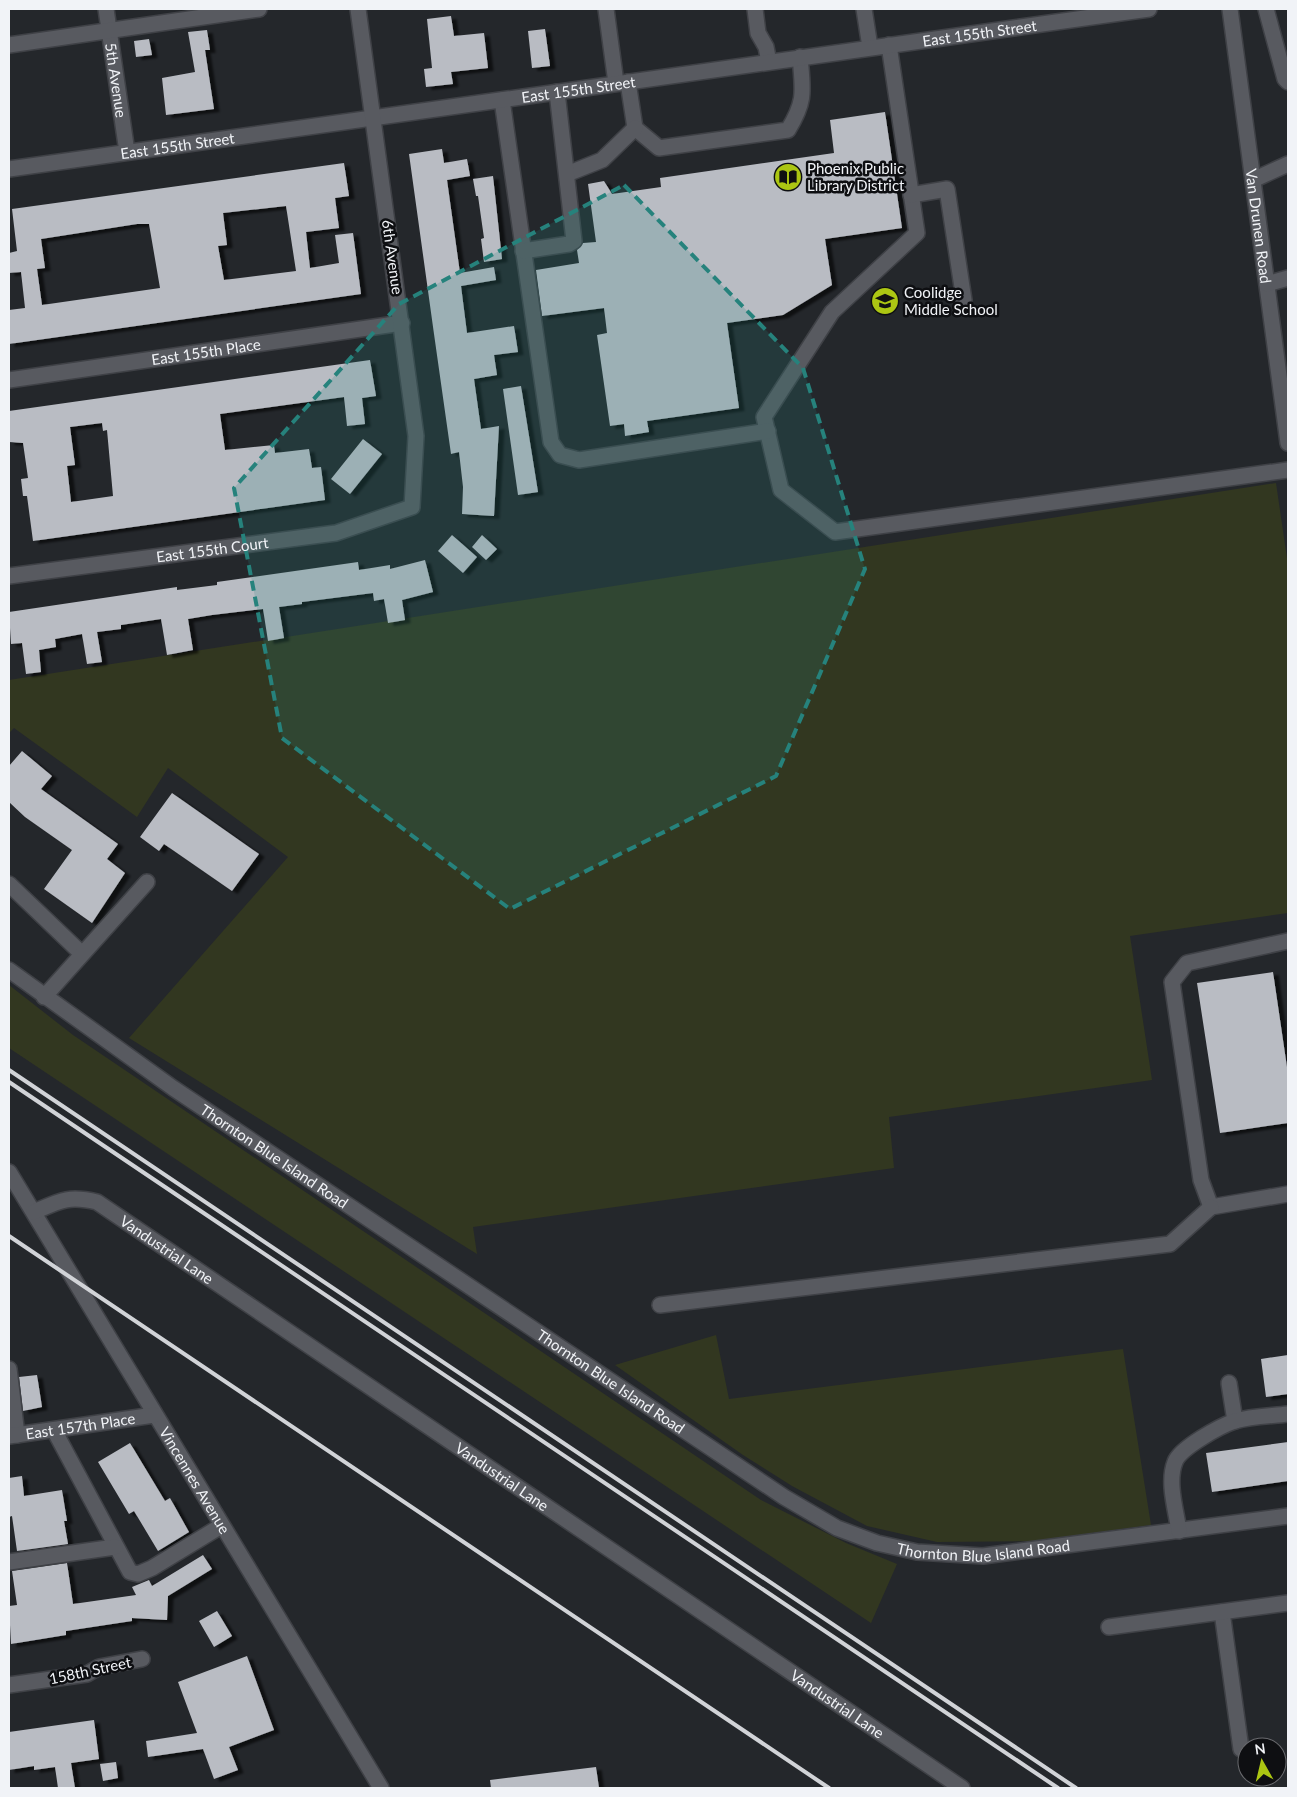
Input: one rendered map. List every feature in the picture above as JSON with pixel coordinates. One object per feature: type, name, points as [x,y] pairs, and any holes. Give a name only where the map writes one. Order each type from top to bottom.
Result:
[{"type":"street","name":"5th Avenue","points":[[106,9],[127,152]]},
{"type":"street","points":[[9,45],[259,9]]},
{"type":"street","name":"6th Avenue","points":[[358,9],[416,436],[412,507]]},
{"type":"street","points":[[606,9],[622,83],[635,128],[659,148],[788,130],[800,111],[804,91],[800,57]]},
{"type":"street","points":[[755,9],[758,33],[766,47],[769,62]]},
{"type":"street","points":[[864,9],[870,48]]},
{"type":"street","name":"East 155th Street","points":[[9,169],[870,48],[1111,12],[1149,9]]},
{"type":"street","name":"Van Drunen Road","points":[[1230,9],[1288,443]]},
{"type":"street","points":[[1266,9],[1285,79],[1288,82]]},
{"type":"street","points":[[888,45],[917,233],[832,312],[764,417],[781,490],[835,532],[1288,470]]},
{"type":"street","points":[[523,251],[569,244],[574,241],[557,92]]},
{"type":"street","points":[[502,100],[551,442],[560,455],[579,460],[768,431]]},
{"type":"street","points":[[567,174],[602,160],[635,128]]},
{"type":"street","points":[[1253,180],[1288,164]]},
{"type":"street","points":[[911,195],[946,189],[964,300]]},
{"type":"street","points":[[1267,284],[1288,278]]},
{"type":"street","name":"East 155th Place","points":[[9,380],[402,324]]},
{"type":"street","name":"East 155th Court","points":[[9,576],[336,533],[412,507]]},
{"type":"street","points":[[44,996],[147,882]]},
{"type":"street","points":[[9,884],[81,953]]},
{"type":"street","points":[[1211,1207],[1201,1180],[1172,982],[1187,964],[1288,941]]},
{"type":"street","name":"Thornton Blue Island Road","points":[[9,970],[173,1088],[775,1492],[837,1528],[877,1543],[917,1552],[983,1556],[1288,1516]]},
{"type":"street","name":"Vincennes Avenue","points":[[9,1172],[221,1526],[381,1788]]},
{"type":"street","points":[[660,1305],[1170,1244],[1211,1207],[1288,1194]]},
{"type":"street","name":"Vandustrial Lane","points":[[34,1212],[61,1200],[78,1197],[97,1202],[962,1788]]},
{"type":"street","points":[[9,1369],[13,1436]]},
{"type":"street","points":[[1229,1383],[1235,1421]]},
{"type":"street","points":[[1179,1531],[1172,1488],[1174,1463],[1180,1454],[1192,1444],[1235,1421],[1288,1414]]},
{"type":"street","name":"East 157th Place","points":[[13,1436],[154,1415]]},
{"type":"street","points":[[54,1430],[130,1572],[138,1574],[152,1568],[221,1526]]},
{"type":"street","points":[[9,1562],[115,1547]]},
{"type":"street","points":[[1109,1626],[1288,1602]]},
{"type":"street","points":[[1222,1612],[1239,1737]]},
{"type":"street","name":"158th Street","points":[[9,1685],[87,1674],[99,1667],[142,1659]]},
{"type":"highlighted area","points":[[624,185],[803,368],[865,569],[776,776],[510,909],[282,738],[234,488],[399,304]]},
{"type":"green space","points":[[1276,483],[1288,565],[1288,913],[1130,936],[1152,1080],[889,1117],[894,1168],[473,1227],[477,1254],[129,1038],[288,857],[168,768],[137,817],[14,728],[9,733],[9,680]]},
{"type":"green space","points":[[9,985],[73,1035],[761,1500],[846,1543],[897,1564],[871,1623],[9,1048]]},
{"type":"green space","points":[[716,1335],[729,1399],[1123,1349],[1151,1525],[1033,1541],[937,1542],[867,1526],[792,1486],[743,1455],[615,1365]]},
{"type":"building","points":[[451,16],[454,36],[484,33],[488,68],[451,72],[453,84],[426,87],[424,69],[432,68],[427,19]]},
{"type":"building","points":[[545,29],[550,66],[532,68],[528,31]]},
{"type":"building","points":[[207,30],[210,50],[205,50],[214,109],[166,115],[162,78],[195,72],[188,32]]},
{"type":"building","points":[[149,39],[152,55],[136,57],[134,41]]},
{"type":"building","points":[[885,112],[902,228],[825,239],[832,285],[783,315],[727,323],[739,408],[647,421],[649,432],[625,436],[624,424],[610,426],[597,335],[607,333],[604,308],[542,316],[536,270],[579,263],[577,250],[583,243],[596,242],[588,184],[604,181],[612,194],[661,187],[660,178],[834,153],[830,120]]},
{"type":"building","points":[[442,149],[444,163],[467,159],[470,176],[447,180],[460,273],[494,267],[496,280],[461,286],[467,333],[514,326],[518,352],[494,355],[497,375],[474,379],[481,429],[499,426],[494,516],[462,514],[463,487],[459,452],[451,454],[409,154]]},
{"type":"building","points":[[344,163],[349,196],[335,198],[339,228],[306,232],[310,268],[339,263],[335,235],[353,233],[361,294],[9,344],[9,310],[25,308],[21,272],[9,273],[9,253],[17,251],[12,209]],"holes":[[[286,206],[296,271],[224,280],[218,246],[227,245],[223,213]],[[137,224],[149,224],[160,288],[42,305],[37,269],[45,268],[41,239]]]},
{"type":"building","points":[[493,176],[502,259],[484,262],[481,239],[484,238],[478,196],[476,196],[473,179]]},
{"type":"building","points":[[370,360],[376,396],[362,398],[365,424],[347,426],[344,397],[220,414],[225,450],[274,445],[275,453],[309,449],[312,468],[321,467],[325,500],[33,541],[27,496],[23,496],[21,479],[28,478],[23,443],[9,442],[9,411]],"holes":[[[102,423],[103,431],[107,430],[113,496],[71,502],[67,466],[75,465],[70,427]]]},
{"type":"building","points":[[521,386],[538,492],[518,495],[503,389]]},
{"type":"building","points":[[363,439],[382,454],[350,494],[331,479]]},
{"type":"building","points":[[452,535],[477,557],[463,573],[438,551]]},
{"type":"building","points":[[482,535],[497,549],[486,560],[472,547]]},
{"type":"building","points":[[425,560],[433,592],[402,600],[405,620],[388,623],[384,599],[374,601],[373,593],[302,602],[302,604],[279,607],[284,638],[268,641],[263,609],[212,615],[188,619],[193,650],[167,655],[161,619],[121,625],[121,629],[97,632],[102,662],[87,664],[82,634],[55,639],[56,647],[39,650],[41,672],[26,674],[22,643],[11,644],[9,612],[177,587],[177,590],[217,585],[217,582],[358,562],[359,570],[390,565],[390,569]]},
{"type":"building","points":[[22,751],[52,776],[41,789],[118,844],[107,859],[125,873],[92,923],[44,889],[72,850],[25,817],[9,802],[9,766]]},
{"type":"building","points":[[172,793],[259,854],[232,891],[164,844],[159,851],[140,837]]},
{"type":"building","points":[[1273,972],[1288,1074],[1288,1123],[1220,1133],[1197,983]]},
{"type":"building","points":[[1288,1355],[1288,1394],[1266,1397],[1261,1359]]},
{"type":"building","points":[[37,1375],[42,1407],[23,1411],[19,1377]]},
{"type":"building","points":[[1288,1442],[1288,1481],[1212,1492],[1206,1453]]},
{"type":"building","points":[[130,1443],[165,1501],[170,1498],[189,1532],[158,1551],[134,1511],[129,1514],[98,1462]]},
{"type":"building","points":[[22,1476],[24,1496],[62,1490],[67,1521],[64,1521],[68,1544],[17,1551],[12,1516],[9,1517],[9,1478]]},
{"type":"building","points":[[203,1555],[212,1569],[168,1596],[167,1620],[132,1618],[132,1621],[66,1631],[66,1635],[11,1644],[9,1606],[17,1605],[12,1571],[67,1563],[73,1604],[136,1595],[132,1587],[149,1580],[152,1586]]},
{"type":"building","points":[[217,1611],[232,1636],[214,1647],[199,1621]]},
{"type":"building","points":[[247,1656],[274,1730],[229,1747],[238,1770],[214,1779],[203,1749],[148,1757],[146,1741],[197,1733],[178,1682]]},
{"type":"building","points":[[94,1720],[99,1759],[71,1763],[75,1788],[58,1788],[55,1767],[34,1770],[34,1766],[9,1770],[9,1732]]},
{"type":"building","points":[[116,1762],[118,1778],[103,1781],[100,1764]]},
{"type":"building","points":[[596,1767],[599,1788],[491,1788],[490,1780]]},
{"type":"railway","points":[[9,1070],[1076,1788]]},
{"type":"railway","points":[[9,1082],[1058,1788]]},
{"type":"railway","points":[[9,1236],[829,1788]]},
{"type":"place","name":"Phoenix Public Library District","points":[[788,177]]},
{"type":"place","name":"Coolidge Middle School","points":[[885,301]]}]
